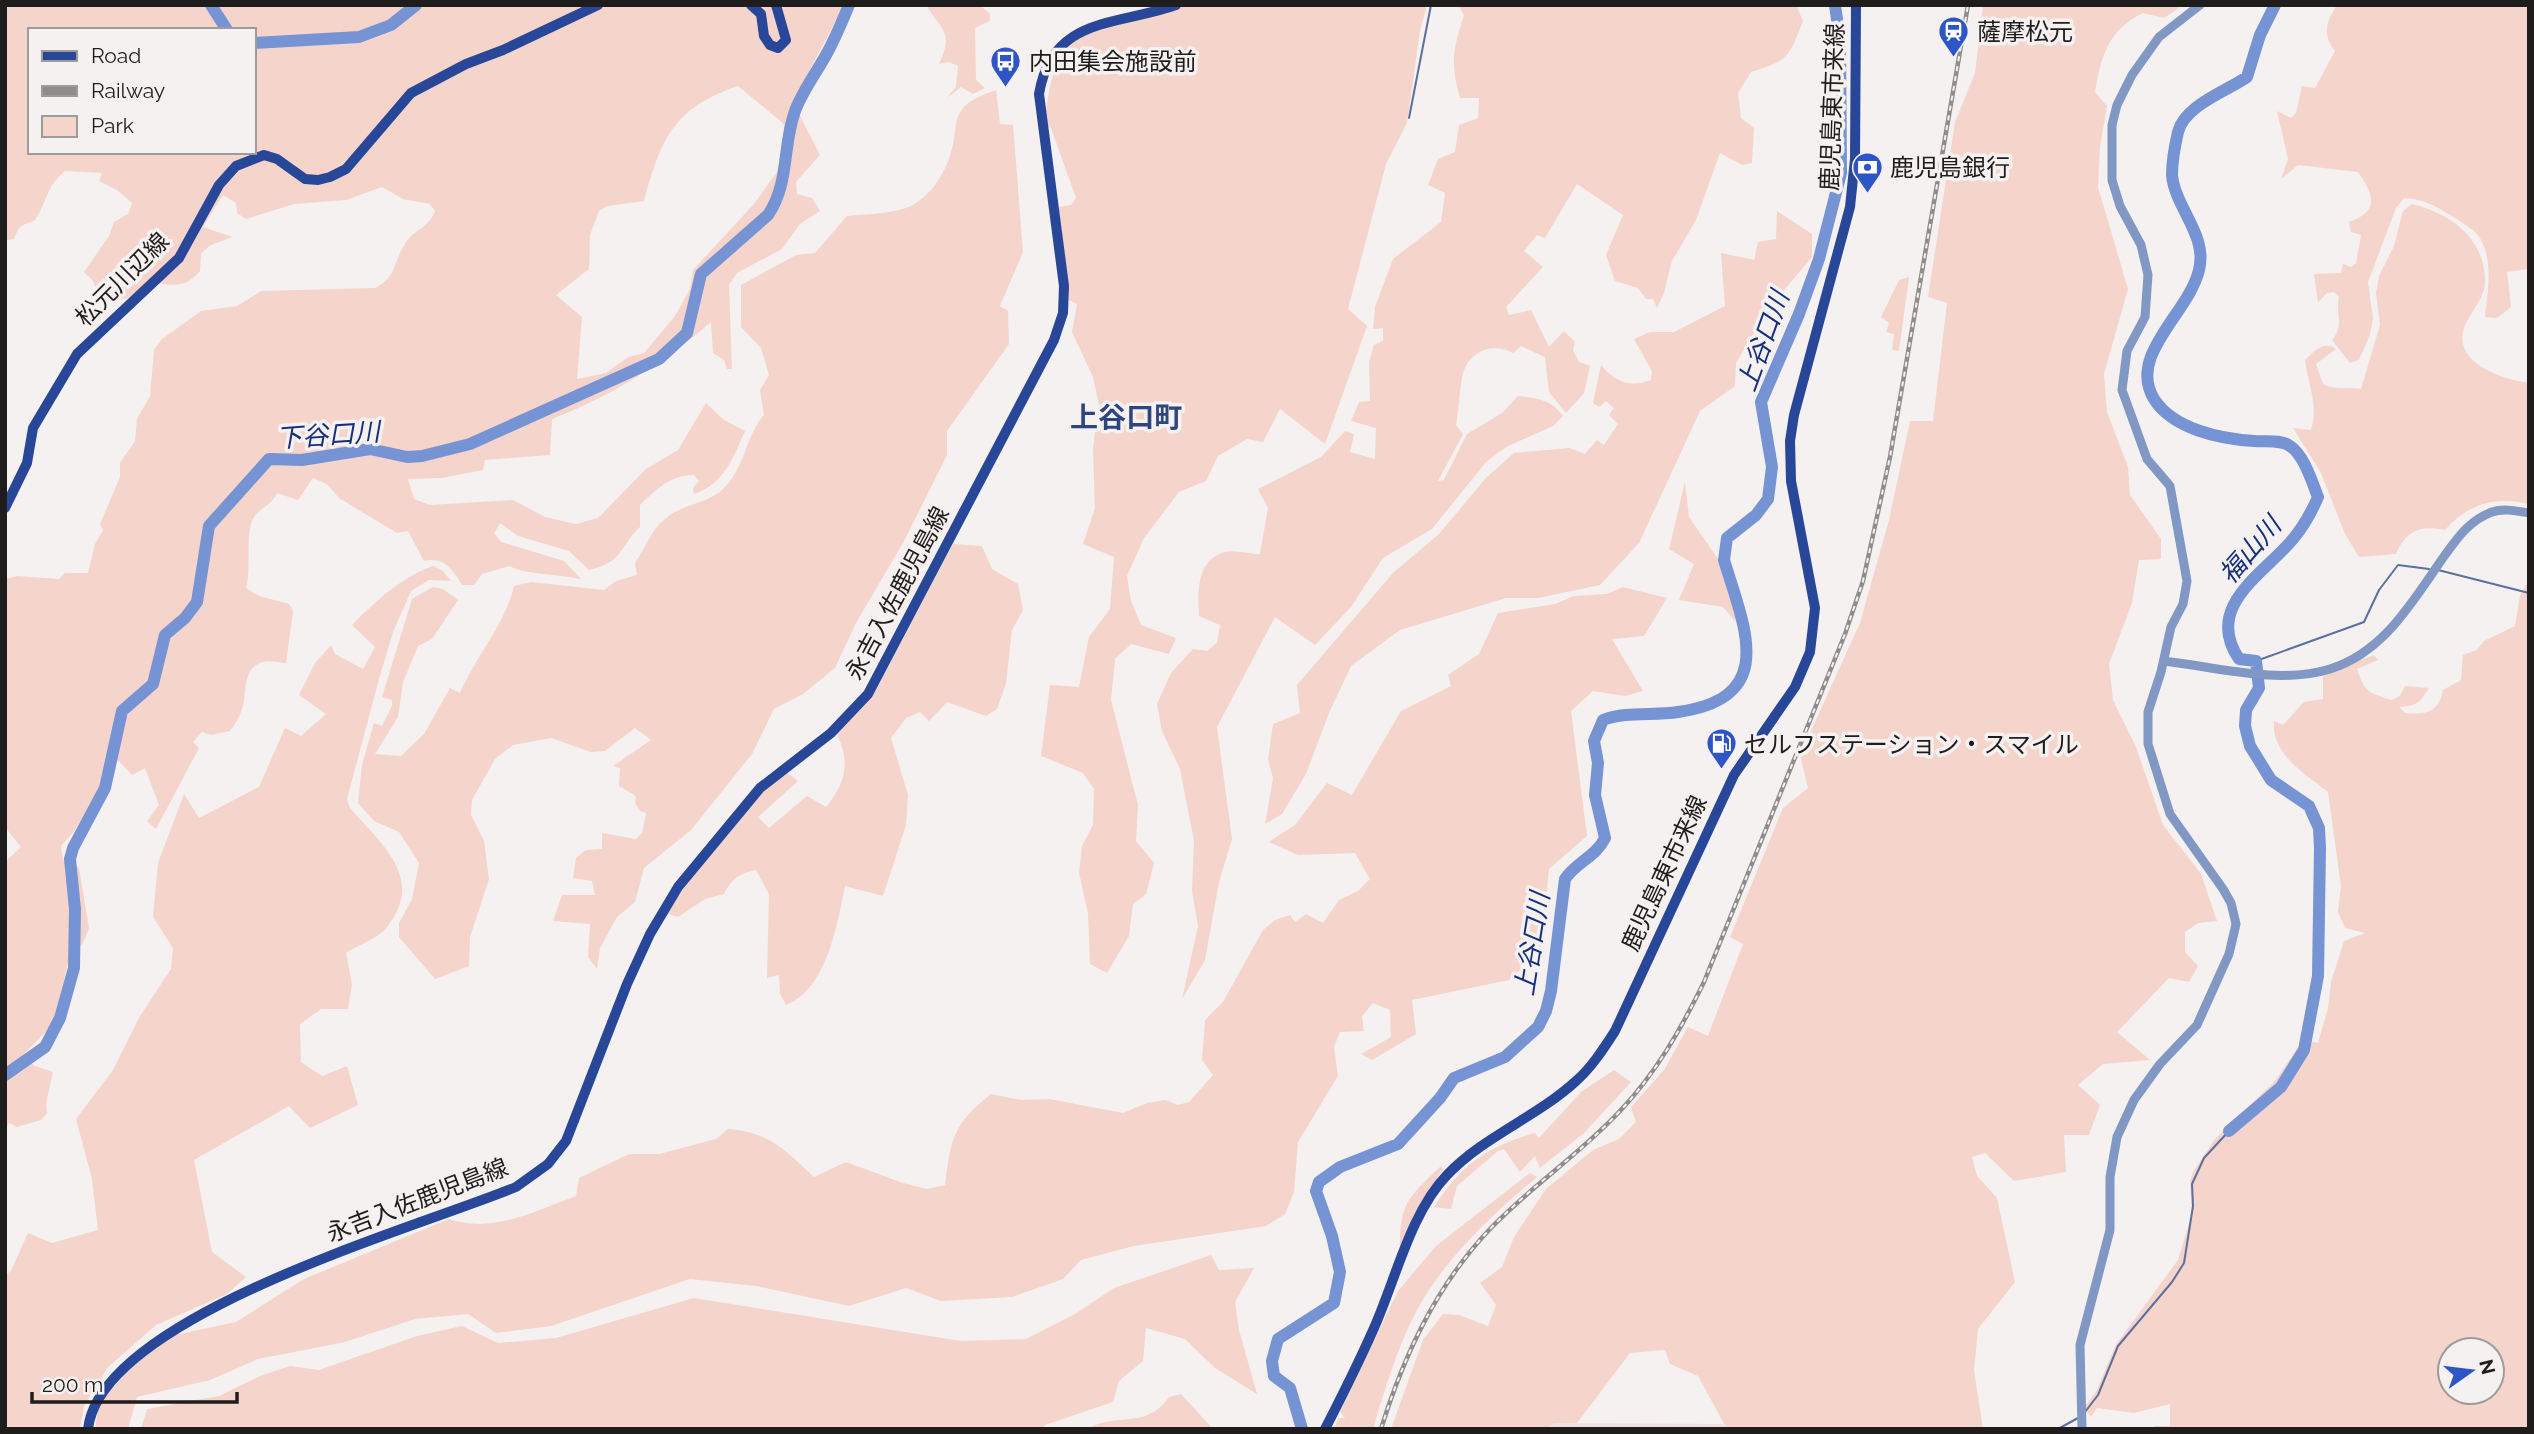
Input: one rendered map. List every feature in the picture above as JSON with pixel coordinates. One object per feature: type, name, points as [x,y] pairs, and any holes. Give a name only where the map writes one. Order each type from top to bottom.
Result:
[{"type":"main road","name":"松元川辺線","points":[[5,508],[27,463],[33,428],[77,354],[179,258],[219,185],[236,166],[264,155],[277,159],[305,178],[318,180],[330,177],[346,169],[411,93],[466,64],[503,50],[598,5]]},
{"type":"main road","points":[[751,5],[761,14],[764,36],[770,46],[778,48],[786,40],[776,5]]},
{"type":"main road","name":"永吉入佐鹿児島線","points":[[88,1429],[96,1405],[114,1380],[156,1343],[178,1329],[295,1268],[516,1187],[536,1174],[560,1150],[627,984],[662,911],[760,788],[831,733],[868,694],[1054,340],[1063,313],[1064,286],[1039,94],[1047,66],[1065,42],[1089,27],[1176,5]]},
{"type":"main road","name":"鹿児島東市来線","points":[[1325,1429],[1434,1193],[1466,1157],[1577,1080],[1615,1031],[1734,775],[1795,687],[1807,659],[1815,608],[1794,509],[1790,441],[1794,415],[1850,207],[1855,159],[1856,5]]},
{"type":"street","points":[[2081,1421],[2082,1330],[2109,1230],[2110,1169],[2117,1137],[2134,1100],[2160,1064],[2197,1025],[2235,935],[2231,903],[2170,814],[2148,744],[2148,712],[2171,628],[2183,604],[2188,581],[2170,486],[2147,459],[2122,390],[2127,351],[2146,317],[2148,290],[2141,245],[2113,187],[2112,125],[2117,106],[2148,48],[2200,5]]},
{"type":"street","points":[[2164,661],[2268,674],[2306,675],[2330,669],[2371,651],[2391,631],[2463,530],[2493,511],[2529,513]]},
{"type":"shaded area","points":[[1555,1423],[1723,1424],[1727,1429],[1544,1429]]},
{"type":"green space","points":[[5,5],[851,5],[835,22],[796,96],[800,116],[820,155],[796,182],[797,194],[812,198],[820,211],[800,224],[782,249],[737,273],[729,285],[732,369],[727,369],[724,360],[713,353],[711,322],[636,378],[552,419],[550,455],[485,460],[483,470],[442,478],[408,479],[414,499],[430,505],[513,500],[545,517],[576,524],[598,518],[646,469],[678,450],[706,403],[724,420],[745,431],[720,477],[704,490],[694,494],[693,488],[699,481],[694,475],[678,477],[658,488],[640,505],[640,527],[615,558],[589,570],[569,551],[518,536],[500,523],[494,533],[501,542],[564,561],[581,579],[509,566],[482,574],[474,585],[462,585],[451,569],[442,562],[424,561],[408,531],[397,533],[339,498],[327,484],[313,478],[298,500],[277,493],[254,517],[251,524],[246,588],[259,596],[289,604],[293,611],[286,663],[265,661],[256,665],[248,675],[242,710],[230,731],[211,735],[202,732],[193,742],[199,748],[156,829],[147,821],[159,805],[145,768],[132,775],[118,760],[73,833],[61,846],[63,860],[79,868],[89,928],[83,943],[69,959],[64,980],[70,1007],[22,1056],[35,1066],[53,1072],[46,1103],[47,1113],[41,1120],[17,1127],[9,1123],[5,1128],[5,862],[21,847],[5,827],[5,579],[17,576],[59,579],[65,573],[88,573],[95,544],[103,530],[100,524],[120,477],[120,463],[135,441],[137,419],[150,396],[154,350],[162,339],[201,311],[237,306],[261,291],[375,288],[387,279],[405,244],[429,221],[435,211],[430,204],[403,199],[382,187],[346,200],[294,204],[246,219],[237,213],[236,203],[223,195],[203,227],[232,237],[209,246],[201,254],[200,271],[196,276],[182,284],[159,283],[137,295],[122,299],[98,294],[93,281],[84,272],[109,236],[114,222],[128,214],[132,203],[117,190],[99,181],[102,173],[65,171],[50,189],[34,221],[21,227],[14,239],[5,240]],"holes":[[[738,86],[784,124],[782,165],[754,204],[693,270],[690,289],[675,316],[644,353],[628,357],[606,373],[577,379],[582,317],[556,295],[589,269],[590,235],[599,211],[607,206],[644,201],[657,160],[673,128],[698,105],[716,95]]]},
{"type":"green space","points":[[926,5],[980,5],[990,14],[990,21],[975,28],[976,80],[985,88],[973,94],[961,87],[947,98],[956,87],[958,66],[949,62],[939,64],[946,38]]},
{"type":"green space","points":[[1185,5],[1427,5],[1420,31],[1407,123],[1386,164],[1348,309],[1367,326],[1325,444],[1280,409],[1263,442],[1247,439],[1218,456],[1206,481],[1179,492],[1144,538],[1127,576],[1131,601],[1141,625],[1176,638],[1169,654],[1131,644],[1115,659],[1111,700],[1138,805],[1136,841],[1154,863],[1146,894],[1133,904],[1129,936],[1107,973],[1090,964],[1088,913],[1079,873],[1082,846],[1093,825],[1094,789],[1083,773],[1041,756],[1050,685],[1079,687],[1089,637],[1110,609],[1114,557],[1083,544],[1095,508],[1093,448],[1099,405],[1093,377],[1072,332],[1077,304],[1069,300],[1059,207],[1071,205],[1076,198],[1051,128],[1045,124],[1053,77],[1059,60],[1068,48],[1097,30]]},
{"type":"green space","points":[[1458,5],[1796,5],[1803,21],[1786,55],[1773,64],[1751,72],[1738,93],[1741,118],[1754,128],[1752,163],[1742,165],[1720,153],[1696,220],[1672,261],[1664,293],[1657,308],[1653,299],[1646,299],[1638,288],[1615,281],[1606,255],[1623,215],[1577,184],[1545,238],[1537,235],[1524,251],[1543,267],[1506,307],[1509,315],[1531,310],[1549,347],[1564,331],[1575,342],[1573,350],[1579,362],[1590,366],[1584,393],[1566,413],[1549,392],[1545,357],[1521,346],[1513,353],[1492,348],[1473,357],[1464,370],[1456,425],[1463,434],[1438,481],[1444,480],[1467,434],[1502,413],[1518,396],[1548,403],[1563,416],[1553,426],[1506,447],[1486,462],[1432,529],[1383,558],[1351,607],[1315,645],[1275,617],[1217,727],[1232,839],[1219,882],[1205,960],[1182,999],[1198,926],[1192,891],[1194,841],[1180,769],[1162,731],[1157,704],[1171,673],[1193,649],[1207,651],[1217,643],[1220,625],[1199,616],[1200,580],[1207,564],[1214,557],[1226,552],[1260,554],[1268,508],[1258,489],[1321,457],[1345,431],[1354,434],[1350,452],[1375,459],[1376,428],[1351,421],[1359,402],[1370,401],[1369,362],[1374,345],[1383,341],[1383,328],[1373,329],[1375,307],[1393,259],[1441,222],[1445,193],[1428,185],[1438,159],[1455,152],[1459,125],[1478,118],[1479,98],[1460,98],[1455,75],[1455,47],[1464,15]]},
{"type":"green space","points":[[1983,5],[2178,5],[2179,8],[2164,18],[2143,13],[2122,27],[2108,45],[2095,92],[2107,106],[2100,147],[2098,187],[2128,289],[2104,374],[2107,412],[2128,467],[2130,495],[2161,539],[2161,559],[2139,560],[2132,603],[2109,664],[2113,700],[2136,747],[2163,825],[2201,874],[2217,921],[2198,923],[2185,932],[2185,952],[2198,966],[2189,982],[2169,978],[2117,1032],[2150,1060],[2103,1064],[2078,1085],[2100,1105],[2089,1135],[2064,1135],[2066,1172],[2014,1181],[1985,1153],[1972,1157],[1977,1176],[1997,1198],[2015,1282],[1978,1329],[1974,1370],[1983,1429],[1727,1429],[1698,1376],[1670,1364],[1665,1350],[1630,1353],[1577,1423],[1555,1423],[1544,1429],[1391,1429],[1423,1340],[1443,1314],[1459,1315],[1488,1326],[1496,1305],[1480,1283],[1502,1267],[1514,1237],[1546,1189],[1593,1150],[1619,1139],[1636,1122],[1631,1107],[1664,1070],[1688,1027],[1708,1036],[1743,944],[1730,937],[1783,808],[1808,788],[1800,755],[1860,623],[1889,520],[1910,421],[1933,421],[1947,303],[1928,297],[1955,122],[1975,73]]},
{"type":"green space","points":[[2337,5],[2529,5],[2529,269],[2507,272],[2511,307],[2497,318],[2485,317],[2488,260],[2481,239],[2474,231],[2433,205],[2404,198],[2396,208],[2368,282],[2373,318],[2370,335],[2359,360],[2350,363],[2332,340],[2339,324],[2339,297],[2334,292],[2327,293],[2318,302],[2314,274],[2341,273],[2343,264],[2351,267],[2356,263],[2361,235],[2351,232],[2349,222],[2366,213],[2370,207],[2368,188],[2358,172],[2298,165],[2281,179],[2288,159],[2277,111],[2291,118],[2296,113],[2302,86],[2315,88],[2335,51],[2328,39],[2327,28]]},
{"type":"green space","points":[[996,90],[1000,124],[1013,125],[1023,252],[1000,306],[1008,311],[1009,344],[947,431],[947,455],[904,541],[856,623],[835,668],[803,694],[774,709],[752,754],[691,830],[644,868],[635,902],[617,917],[600,948],[597,969],[588,957],[590,924],[553,921],[562,895],[595,895],[592,881],[573,878],[576,858],[586,850],[602,849],[602,833],[636,839],[642,833],[646,813],[640,811],[635,803],[636,796],[619,786],[620,768],[613,766],[651,740],[635,728],[605,751],[591,752],[551,738],[513,745],[495,759],[472,800],[471,815],[484,841],[489,879],[470,937],[469,966],[435,979],[399,937],[399,923],[412,899],[419,863],[399,832],[374,821],[358,803],[362,765],[374,723],[382,726],[392,706],[392,700],[382,697],[412,599],[433,587],[443,589],[458,600],[432,639],[418,646],[403,682],[398,717],[375,754],[401,756],[424,734],[450,688],[460,693],[504,614],[514,586],[531,582],[604,590],[616,581],[637,575],[635,563],[660,523],[679,510],[712,497],[726,486],[764,415],[760,390],[769,375],[761,348],[741,327],[741,285],[796,255],[815,253],[847,216],[899,210],[924,197],[943,173],[960,112],[978,97]]},
{"type":"green space","points":[[2412,204],[2427,208],[2453,222],[2464,231],[2480,254],[2485,284],[2466,323],[2462,337],[2464,348],[2471,358],[2492,373],[2529,383],[2529,504],[2505,501],[2483,504],[2463,513],[2445,530],[2428,528],[2409,535],[2396,554],[2359,557],[2345,534],[2321,473],[2293,428],[2311,430],[2314,412],[2305,360],[2319,348],[2327,346],[2336,349],[2316,364],[2323,384],[2336,388],[2361,389],[2380,325],[2376,293],[2379,276],[2394,246],[2403,211]]},
{"type":"green space","points":[[1777,211],[1812,234],[1812,257],[1769,308],[1736,363],[1735,386],[1700,411],[1639,543],[1600,585],[1538,598],[1506,598],[1400,630],[1351,666],[1329,713],[1306,774],[1282,814],[1265,824],[1273,778],[1268,759],[1273,724],[1300,713],[1297,685],[1393,573],[1439,534],[1486,478],[1514,453],[1569,448],[1585,454],[1597,440],[1604,445],[1618,424],[1609,415],[1614,408],[1606,401],[1599,407],[1593,403],[1601,365],[1623,382],[1651,380],[1652,371],[1634,339],[1650,332],[1674,332],[1725,306],[1721,253],[1754,260],[1758,242],[1776,239]]},
{"type":"green space","points":[[1909,277],[1899,351],[1892,350],[1894,334],[1886,332],[1889,323],[1881,317],[1899,280]]},
{"type":"green space","points":[[1685,482],[1689,517],[1718,559],[1729,584],[1736,622],[1723,607],[1679,600],[1694,564],[1669,549]]},
{"type":"green space","points":[[953,544],[982,546],[992,569],[1018,584],[1023,610],[1012,630],[1006,683],[997,709],[986,716],[947,702],[929,721],[920,712],[906,718],[891,738],[908,795],[906,825],[883,896],[845,886],[834,937],[821,971],[800,997],[786,1005],[780,994],[779,975],[767,978],[769,894],[756,870],[737,877],[724,894],[705,899],[678,917],[665,913],[748,806],[785,771],[798,781],[758,817],[769,828],[807,796],[826,807],[838,789],[844,772],[844,753],[836,733],[877,688]]},
{"type":"green space","points":[[433,566],[442,570],[451,581],[429,580],[411,591],[393,632],[347,799],[350,808],[395,863],[401,877],[402,893],[398,909],[383,931],[346,953],[352,984],[348,1009],[321,1009],[300,1024],[301,1062],[322,1076],[347,1066],[358,1105],[310,1128],[289,1106],[194,1160],[212,1252],[246,1277],[227,1294],[156,1325],[107,1368],[84,1406],[80,1429],[5,1429],[5,1275],[11,1271],[28,1233],[52,1243],[98,1230],[92,1179],[76,1119],[113,1070],[140,1016],[171,969],[173,948],[153,917],[158,863],[184,794],[199,818],[259,787],[285,728],[301,736],[326,714],[299,695],[315,663],[331,645],[335,654],[363,669],[375,647],[352,625],[399,583]]},
{"type":"green space","points":[[2526,585],[2529,585],[2529,1429],[2154,1429],[2154,1426],[2170,1426],[2170,1404],[2134,1413],[2097,1408],[2091,1417],[2084,1408],[2097,1390],[2115,1346],[2178,1260],[2192,1213],[2190,1181],[2193,1172],[2214,1140],[2275,1081],[2303,1040],[2318,1043],[2328,1008],[2331,982],[2344,941],[2365,933],[2345,928],[2338,912],[2341,886],[2328,792],[2300,770],[2284,753],[2278,743],[2274,721],[2283,725],[2304,702],[2323,699],[2323,675],[2374,655],[2378,660],[2357,669],[2366,688],[2378,696],[2392,700],[2400,696],[2405,686],[2429,688],[2417,703],[2399,707],[2405,713],[2426,712],[2435,707],[2443,690],[2461,680],[2463,655],[2477,650],[2484,641],[2515,626],[2520,596]]},
{"type":"green space","points":[[1623,587],[1667,598],[1644,636],[1612,639],[1643,691],[1625,696],[1593,691],[1571,711],[1587,836],[1549,869],[1541,951],[1509,980],[1412,1000],[1416,1034],[1372,1060],[1361,1054],[1391,1037],[1390,1010],[1373,1003],[1362,1016],[1364,1031],[1340,1032],[1334,1047],[1338,1076],[1298,1142],[1294,1192],[1285,1214],[1266,1226],[1134,1246],[1081,1260],[1063,1279],[1012,1297],[941,1301],[906,1288],[849,1306],[756,1286],[690,1279],[551,1326],[496,1333],[468,1314],[415,1319],[345,1342],[258,1359],[210,1380],[137,1397],[128,1429],[95,1429],[99,1403],[141,1357],[170,1336],[236,1322],[304,1279],[449,1219],[481,1224],[497,1222],[529,1214],[576,1196],[579,1178],[629,1154],[659,1154],[716,1139],[728,1129],[766,1138],[814,1177],[846,1162],[927,1189],[945,1185],[949,1155],[956,1133],[969,1114],[991,1094],[1021,1100],[1049,1099],[1123,1113],[1147,1103],[1165,1100],[1178,1105],[1189,1102],[1213,1075],[1202,1060],[1205,1020],[1223,1002],[1263,930],[1275,920],[1290,915],[1295,922],[1306,914],[1323,923],[1339,900],[1358,891],[1370,879],[1355,853],[1298,855],[1269,842],[1295,825],[1327,783],[1352,795],[1401,711],[1451,686],[1448,675],[1479,654],[1498,613],[1555,604],[1574,596],[1607,594]]},
{"type":"green space","points":[[1614,1070],[1631,1082],[1584,1133],[1540,1168],[1535,1156],[1520,1172],[1504,1149],[1498,1151],[1457,1186],[1451,1209],[1434,1207],[1465,1168],[1502,1144],[1535,1133],[1539,1138],[1581,1092]]},
{"type":"green space","points":[[1441,1166],[1443,1169],[1418,1208],[1400,1251],[1404,1211],[1413,1194]]},
{"type":"green space","points":[[1530,1173],[1537,1177],[1476,1233],[1448,1264],[1424,1298],[1401,1345],[1373,1429],[1334,1429],[1338,1418],[1345,1418],[1340,1412],[1398,1291],[1436,1246]]},
{"type":"green space","points":[[1211,1255],[1219,1270],[1254,1268],[1235,1302],[1239,1330],[1257,1394],[1215,1368],[1185,1339],[1146,1328],[1143,1361],[1119,1381],[1113,1402],[1045,1425],[1042,1429],[141,1429],[147,1409],[219,1396],[260,1376],[290,1366],[319,1370],[417,1336],[462,1326],[498,1343],[556,1338],[694,1298],[961,1341],[1026,1339],[1075,1314],[1114,1288]]},
{"type":"green space","points":[[1181,1394],[1213,1429],[1088,1429],[1109,1421],[1151,1414],[1169,1397]]},
{"type":"waterway","points":[[211,5],[226,28]]},
{"type":"waterway","points":[[256,43],[359,37],[391,25],[416,5]]},
{"type":"waterway","name":"下谷口川","points":[[5,1075],[45,1047],[60,1018],[74,968],[75,909],[70,859],[73,848],[105,788],[122,711],[153,684],[165,635],[185,618],[197,602],[209,526],[269,459],[302,460],[370,449],[407,457],[422,456],[470,444],[659,359],[687,333],[701,274],[768,215],[775,203],[783,177],[795,111],[829,49],[849,5]]},
{"type":"waterway","points":[[1409,118],[1431,5]]},
{"type":"waterway","name":"上谷口川","points":[[1302,1429],[1290,1388],[1274,1376],[1272,1361],[1278,1339],[1334,1303],[1340,1272],[1332,1236],[1316,1191],[1319,1182],[1340,1167],[1398,1144],[1440,1098],[1454,1078],[1505,1057],[1538,1027],[1551,991],[1565,879],[1605,838],[1595,795],[1598,763],[1594,741],[1603,720],[1678,712],[1710,704],[1730,692],[1742,676],[1746,657],[1745,635],[1724,560],[1727,538],[1756,515],[1768,499],[1772,467],[1761,402],[1799,314],[1819,259],[1841,173],[1840,41],[1835,5]]},
{"type":"waterway","name":"福山川","points":[[2229,1131],[2281,1087],[2304,1050],[2318,976],[2320,848],[2319,828],[2309,806],[2271,780],[2250,746],[2245,726],[2246,710],[2259,688],[2256,661],[2239,659],[2230,640],[2228,623],[2242,592],[2293,539],[2318,497],[2303,462],[2295,450],[2286,444],[2212,435],[2173,418],[2154,399],[2148,383],[2148,366],[2154,350],[2193,286],[2201,257],[2195,233],[2174,187],[2172,175],[2178,132],[2182,122],[2198,106],[2247,77],[2260,35],[2275,5]]},
{"type":"waterway","points":[[2256,661],[2364,622],[2379,590],[2398,565],[2429,569]]},
{"type":"waterway","points":[[2438,570],[2529,593]]},
{"type":"waterway","points":[[2085,1412],[2098,1395],[2118,1346],[2172,1282],[2184,1263],[2193,1206],[2192,1184],[2204,1158],[2229,1131]]},
{"type":"waterway","points":[[2058,1429],[2078,1418]]},
{"type":"railway","points":[[1381,1429],[1411,1348],[1453,1274],[1505,1214],[1605,1127],[1633,1096],[1667,1050],[1704,982],[1845,634],[1863,581],[1890,457],[1968,5]]},
{"type":"place","name":"薩摩松元","points":[[1954,58]]},
{"type":"place","name":"内田集会施設前","points":[[1006,88]]},
{"type":"place","name":"鹿児島銀行","points":[[1867,194]]},
{"type":"place","name":"セルフステーション・スマイル","points":[[1721,771]]},
{"type":"district","name":"上谷口町","points":[[1126,417]]}]
